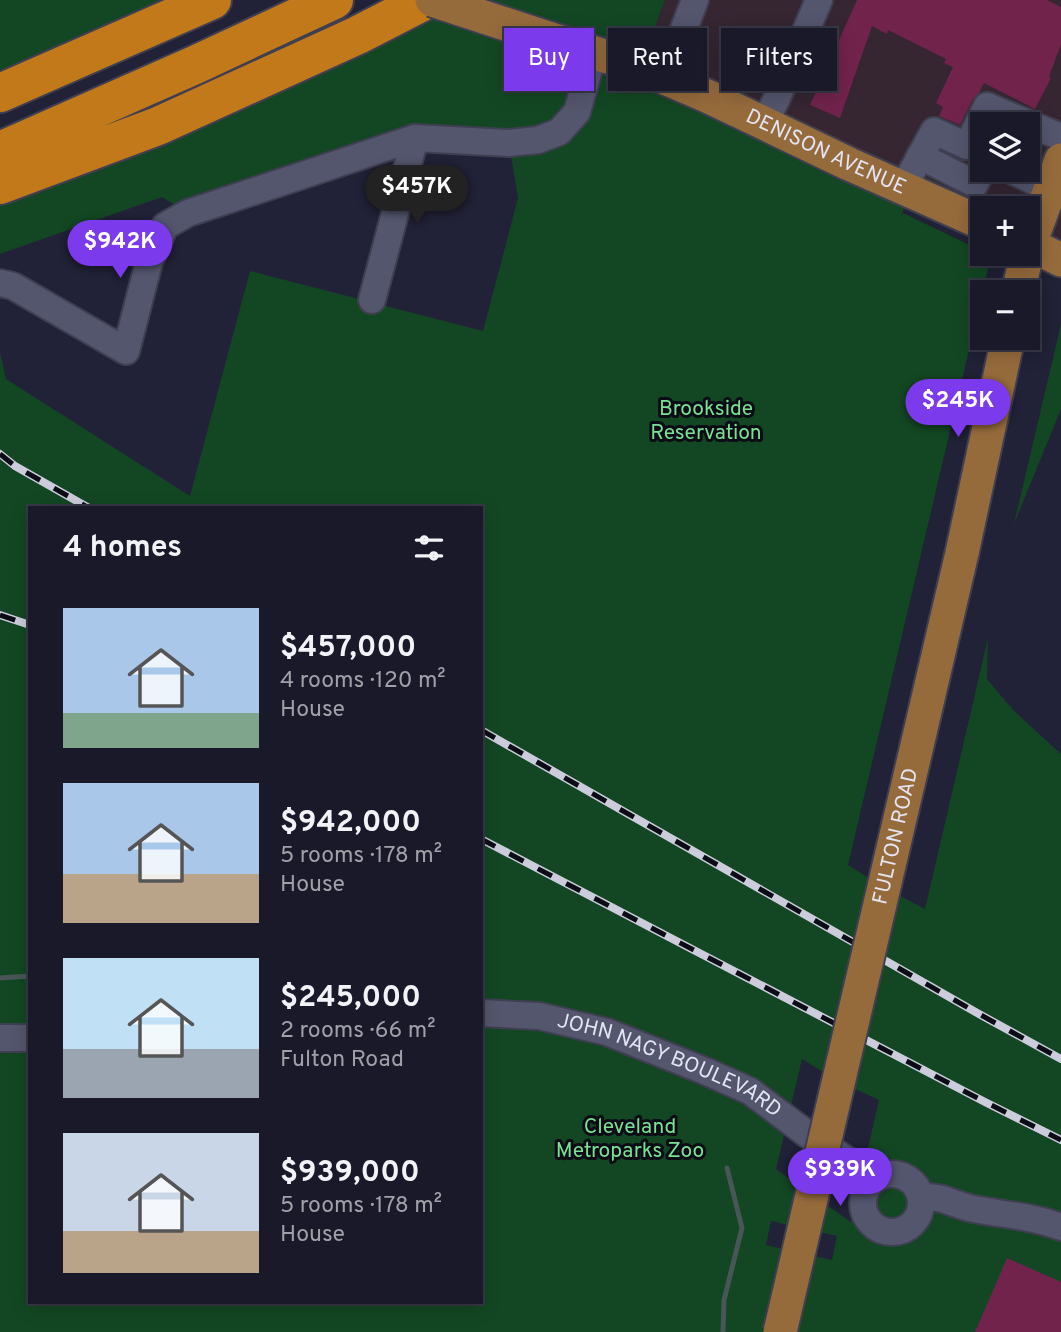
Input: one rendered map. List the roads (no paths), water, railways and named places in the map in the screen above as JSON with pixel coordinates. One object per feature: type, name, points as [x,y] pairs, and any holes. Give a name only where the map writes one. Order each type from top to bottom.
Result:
[{"type":"highway","points":[[0,92],[175,0]]},
{"type":"highway","points":[[0,92],[212,0]]},
{"type":"highway","points":[[0,151],[334,0]]},
{"type":"highway","points":[[0,186],[158,126],[358,35],[426,0]]},
{"type":"highway","points":[[358,35],[454,0]]},
{"type":"main road","name":"DENISON AVENUE","points":[[432,0],[517,28]]},
{"type":"main road","name":"DENISON AVENUE","points":[[594,52],[608,57]]},
{"type":"main road","name":"DENISON AVENUE","points":[[693,91],[970,218]]},
{"type":"main road","points":[[1040,219],[1056,180]]},
{"type":"main road","points":[[1040,252],[1061,260]]},
{"type":"main road","name":"FULTON ROAD","points":[[780,1332],[962,553],[1005,350]]},
{"type":"street","points":[[684,28],[695,0]]},
{"type":"street","points":[[764,124],[819,0]]},
{"type":"street","points":[[0,283],[13,286],[126,351],[149,262],[165,226],[188,213],[415,138],[509,143],[538,140],[559,132],[577,111],[583,91]]},
{"type":"street","points":[[902,188],[929,150],[934,131],[970,161]]},
{"type":"street","points":[[1040,131],[1061,138]]},
{"type":"street","points":[[372,300],[415,138]]},
{"type":"street","points":[[929,150],[970,163]]},
{"type":"street","name":"JOHN NAGY BOULEVARD","points":[[483,1013],[539,1016],[607,1032],[705,1071],[750,1091],[807,1134],[876,1179]]},
{"type":"street","points":[[0,1038],[28,1038]]},
{"type":"street","points":[[883,1175],[900,1175],[914,1184],[922,1207],[919,1216],[905,1230],[886,1232],[870,1222],[863,1204],[864,1194],[876,1179],[883,1175]]},
{"type":"street","points":[[921,1198],[947,1199],[971,1209],[1036,1219],[1061,1227]]},
{"type":"waterway","points":[[0,978],[28,976]]},
{"type":"waterway","points":[[723,1332],[724,1300],[742,1228],[727,1168]]},
{"type":"tunnel","points":[[940,150],[964,163]]},
{"type":"railway","points":[[0,454],[15,466],[85,506]]},
{"type":"railway","points":[[0,615],[28,624]]},
{"type":"railway","points":[[483,731],[1061,1059]]},
{"type":"railway","points":[[483,840],[1061,1140]]},
{"type":"park label","name":"Brookside Reservation","points":[[706,421]]},
{"type":"park label","name":"Cleveland Metroparks Zoo","points":[[630,1139]]}]
